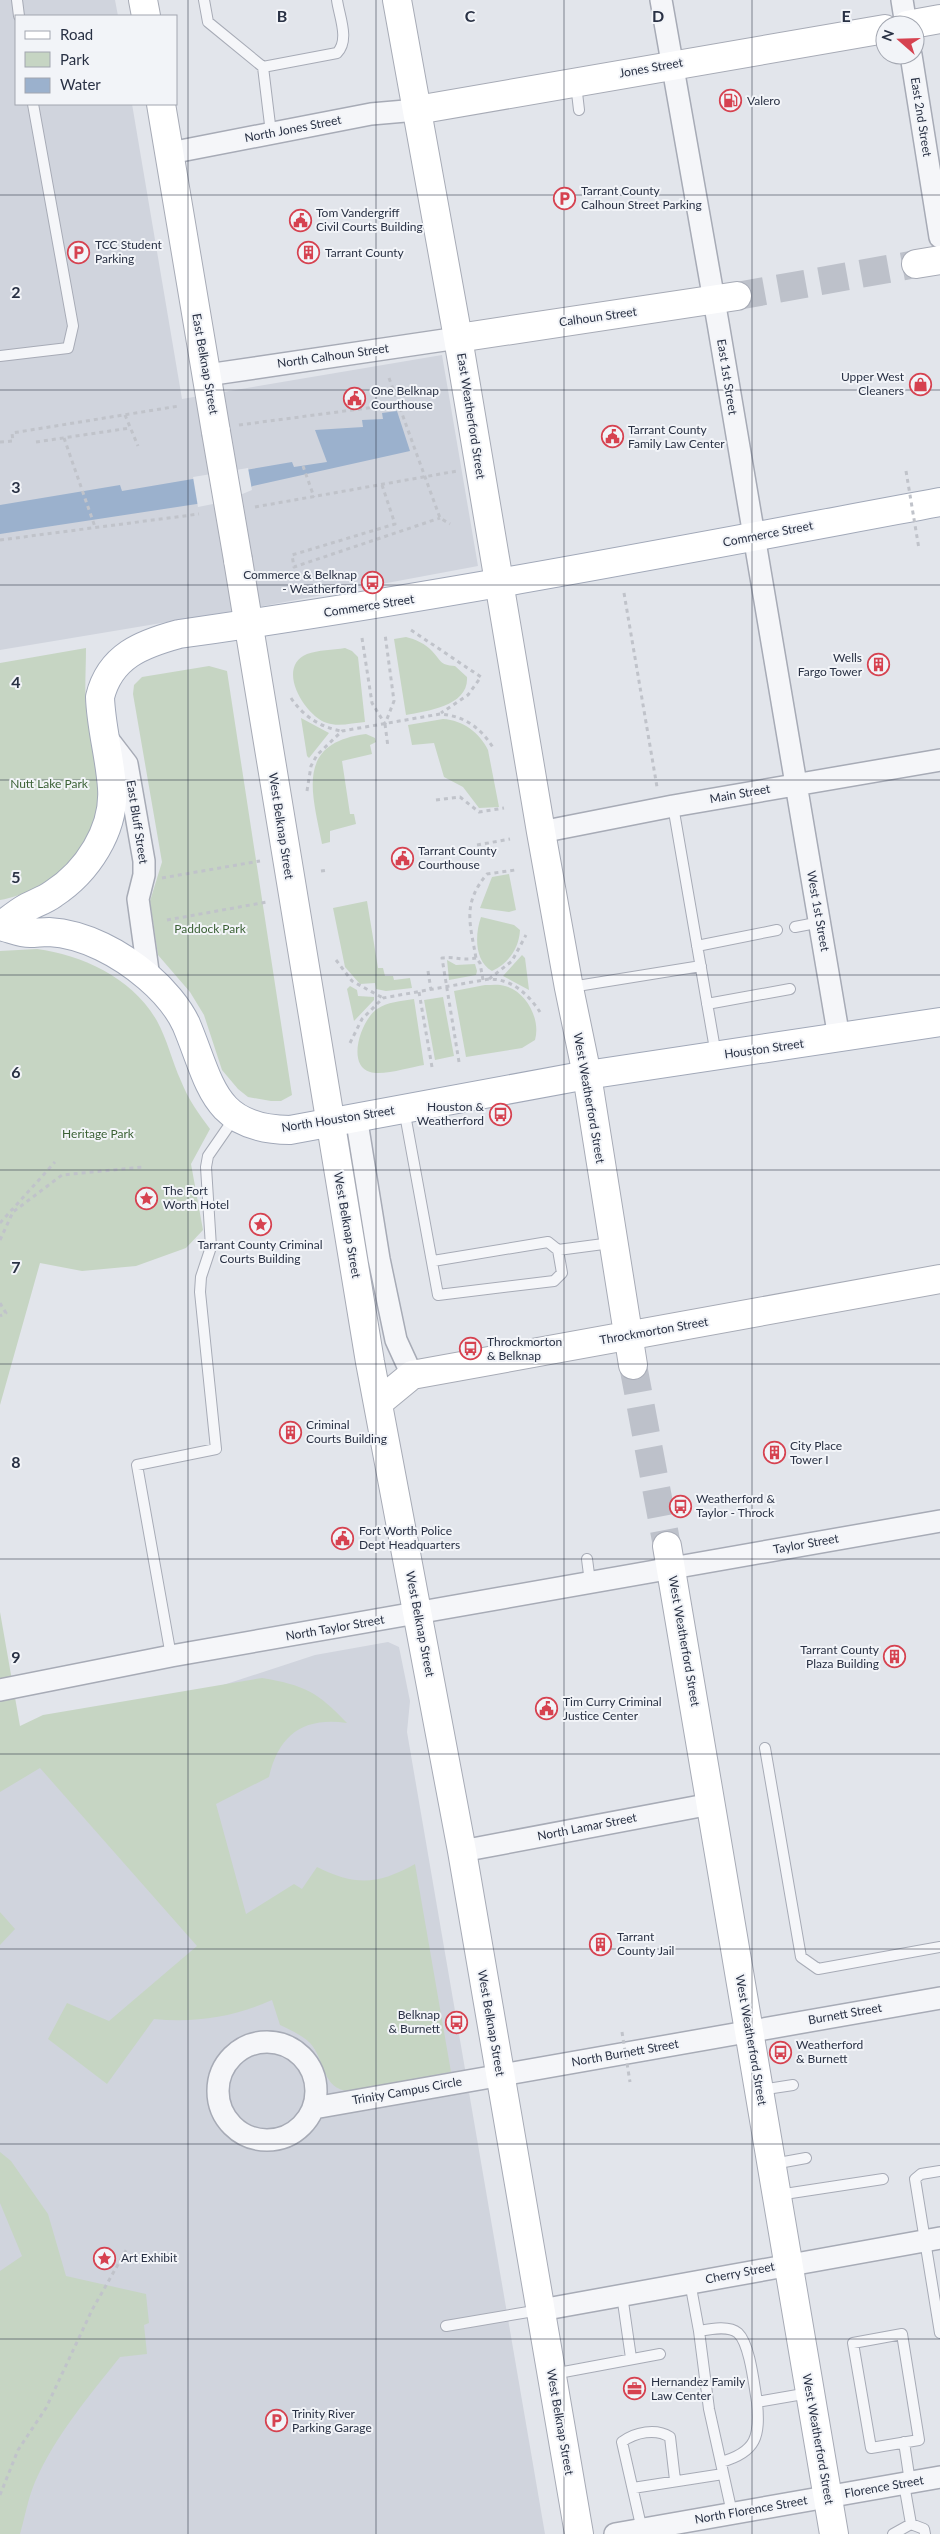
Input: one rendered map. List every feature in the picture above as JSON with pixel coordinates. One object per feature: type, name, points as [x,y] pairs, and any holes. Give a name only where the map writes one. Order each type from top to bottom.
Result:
[{"type":"main road","points":[[143,0],[146,15]]},
{"type":"main road","name":"East Weatherford Street","points":[[397,0],[458,338],[541,832]]},
{"type":"main road","points":[[925,22],[940,19]]},
{"type":"main road","name":"Jones Street","points":[[417,110],[672,64],[875,31]]},
{"type":"main road","name":"East Belknap Street","points":[[161,105],[207,375],[227,428],[238,560],[249,624]]},
{"type":"main road","name":"Calhoun Street","points":[[458,338],[726,298]]},
{"type":"main road","name":"Commerce Street","points":[[0,926],[25,909],[53,895],[82,868],[95,850],[105,831],[111,813],[112,790],[100,697],[104,682],[110,671],[136,649],[164,638],[499,584],[940,502]]},
{"type":"main road","name":"West Belknap Street","points":[[249,624],[329,1122],[378,1402],[462,1851],[580,2534]]},
{"type":"main road","name":"West Weatherford Street","points":[[541,832],[569,988],[587,1075],[633,1365]]},
{"type":"main road","name":"North Houston Street","points":[[0,926],[28,933],[50,932],[91,942],[124,959],[148,978],[177,1010],[185,1023],[215,1094],[235,1117],[260,1127],[290,1130],[356,1116],[587,1075]]},
{"type":"main road","name":"Houston Street","points":[[587,1075],[940,1022]]},
{"type":"main road","name":"Throckmorton Street","points":[[378,1402],[412,1375],[940,1279]]},
{"type":"main road","name":"West Weatherford Street","points":[[669,1557],[834,2534]]},
{"type":"street","name":"East 1st Street","points":[[661,0],[672,64],[726,298],[753,536],[796,784]]},
{"type":"street","points":[[902,0],[904,15]]},
{"type":"street","name":"East 2nd Street","points":[[913,65],[929,142],[940,237]]},
{"type":"street","name":"North Jones Street","points":[[170,153],[371,114],[417,110]]},
{"type":"street","name":"North Calhoun Street","points":[[207,375],[458,338]]},
{"type":"street","name":"East Bluff Street","points":[[104,733],[127,764],[144,861],[144,875],[138,899],[148,978]]},
{"type":"street","name":"Main Street","points":[[541,832],[673,806],[940,760]]},
{"type":"street","name":"West 1st Street","points":[[796,784],[821,922],[839,1038]]},
{"type":"street","points":[[356,1116],[379,1259],[396,1340],[412,1375]]},
{"type":"street","name":"Taylor Street","points":[[669,1557],[940,1521]]},
{"type":"street","name":"North Taylor Street","points":[[0,1690],[171,1656],[418,1614],[590,1582],[669,1557]]},
{"type":"street","name":"North Lamar Street","points":[[462,1851],[711,1804]]},
{"type":"street","name":"Burnett Street","points":[[749,2031],[940,1998]]},
{"type":"street","name":"North Burnett Street","points":[[500,2075],[749,2031]]},
{"type":"street","points":[[258,2042],[275,2042],[291,2047],[305,2058],[314,2074],[316,2090],[314,2108],[305,2123],[292,2134],[276,2140],[250,2138],[242,2135],[229,2124],[220,2108],[217,2091],[220,2074],[228,2059],[241,2048],[258,2042]]},
{"type":"street","name":"Trinity Campus Circle","points":[[314,2108],[500,2075]]},
{"type":"street","name":"Cherry Street","points":[[541,2310],[932,2239]]},
{"type":"street","name":"Florence Street","points":[[828,2497],[940,2477]]},
{"type":"street","name":"North Florence Street","points":[[614,2534],[687,2528],[732,2513],[828,2497]]},
{"type":"lane","points":[[17,0],[19,15]]},
{"type":"lane","points":[[204,0],[208,22],[263,66],[272,133]]},
{"type":"lane","points":[[263,66],[337,53],[344,41],[336,0]]},
{"type":"lane","points":[[575,82],[579,110]]},
{"type":"lane","points":[[0,356],[68,348],[72,326],[34,105]]},
{"type":"lane","points":[[673,806],[716,1056]]},
{"type":"lane","points":[[795,927],[821,922]]},
{"type":"lane","points":[[697,946],[777,930]]},
{"type":"lane","points":[[569,988],[701,966]]},
{"type":"lane","points":[[707,1004],[790,989]]},
{"type":"lane","points":[[404,1108],[438,1295],[554,1281],[562,1272],[558,1250],[548,1242],[433,1261]]},
{"type":"lane","points":[[171,1656],[137,1465],[216,1449],[200,1292],[201,1277],[211,1247],[206,1167],[208,1156],[235,1117]]},
{"type":"lane","points":[[558,1250],[614,1243]]},
{"type":"lane","points":[[588,1559],[590,1582]]},
{"type":"lane","points":[[765,1748],[801,1957],[818,1969],[940,1947]]},
{"type":"lane","points":[[759,2090],[793,2085]]},
{"type":"lane","points":[[772,2164],[806,2158]]},
{"type":"lane","points":[[940,2171],[921,2174],[915,2179],[932,2239],[940,2333]]},
{"type":"lane","points":[[777,2195],[883,2178]]},
{"type":"lane","points":[[690,2282],[700,2331],[709,2409],[732,2513]]},
{"type":"lane","points":[[622,2295],[631,2358]]},
{"type":"lane","points":[[446,2326],[541,2310]]},
{"type":"lane","points":[[700,2331],[726,2328],[738,2332],[745,2345],[757,2402],[758,2434],[752,2445],[739,2457],[721,2462]]},
{"type":"lane","points":[[902,2334],[919,2440],[904,2442],[871,2448],[853,2343],[902,2334]]},
{"type":"lane","points":[[552,2374],[660,2354]]},
{"type":"lane","points":[[757,2402],[810,2393]]},
{"type":"lane","points":[[642,2532],[622,2442],[630,2436],[661,2432],[670,2437],[675,2480]]},
{"type":"lane","points":[[904,2442],[911,2524]]},
{"type":"lane","points":[[633,2488],[723,2474]]},
{"type":"lane","points":[[893,2534],[911,2524]]},
{"type":"lane","points":[[911,2524],[924,2529],[925,2534]]},
{"type":"path","points":[[389,378],[440,518],[450,524]]},
{"type":"path","points":[[227,428],[398,404]]},
{"type":"path","points":[[0,442],[13,441],[12,433],[179,406]]},
{"type":"path","points":[[125,415],[138,446]]},
{"type":"path","points":[[36,442],[130,428]]},
{"type":"path","points":[[64,438],[95,527]]},
{"type":"path","points":[[303,466],[314,497]]},
{"type":"path","points":[[255,507],[425,476],[480,469]]},
{"type":"path","points":[[906,471],[918,549]]},
{"type":"path","points":[[382,485],[396,524],[292,556],[294,567],[440,518]]},
{"type":"path","points":[[0,540],[200,514]]},
{"type":"path","points":[[624,593],[657,787]]},
{"type":"path","points":[[291,698],[303,712],[317,722],[342,731],[440,714],[451,709],[468,695],[481,677],[412,630]]},
{"type":"path","points":[[385,634],[394,701],[385,724]]},
{"type":"path","points":[[362,638],[372,703],[385,724],[388,747]]},
{"type":"path","points":[[440,714],[456,717],[470,723],[486,737],[494,749]]},
{"type":"path","points":[[307,791],[311,766],[317,755],[342,731]]},
{"type":"path","points":[[436,800],[460,797],[479,812],[504,808]]},
{"type":"path","points":[[477,845],[510,840]]},
{"type":"path","points":[[169,877],[260,861]]},
{"type":"path","points":[[321,872],[328,870]]},
{"type":"path","points":[[483,980],[480,963],[476,958],[469,916],[470,903],[487,874],[515,870]]},
{"type":"path","points":[[167,920],[267,902]]},
{"type":"path","points":[[489,979],[512,961],[526,935]]},
{"type":"path","points":[[459,1062],[442,958],[449,957],[464,961],[476,958]]},
{"type":"path","points":[[336,960],[352,981],[383,998]]},
{"type":"path","points":[[428,970],[432,990]]},
{"type":"path","points":[[350,1043],[362,1019],[383,998],[489,979],[501,981],[520,989],[540,1012]]},
{"type":"path","points":[[420,992],[432,1067]]},
{"type":"path","points":[[0,1223],[55,1162]]},
{"type":"path","points":[[0,1240],[13,1212],[62,1175],[143,1168]]},
{"type":"path","points":[[0,1303],[6,1313],[0,1316]]},
{"type":"path","points":[[622,2032],[630,2082]]},
{"type":"path","points":[[0,2495],[18,2450],[46,2408],[92,2310],[128,2247]]},
{"type":"shaded area","points":[[0,0],[115,0],[118,15],[15,15],[15,105],[132,105],[182,399],[442,355],[478,566],[269,605],[0,650]]},
{"type":"shaded area","points":[[388,1642],[399,1647],[410,1701],[407,1732],[545,2534],[0,2534],[0,1758],[315,1655]]},
{"type":"green space","points":[[406,637],[424,644],[430,648],[441,662],[455,666],[467,677],[466,687],[454,701],[435,709],[406,715],[394,639]]},
{"type":"green space","name":"Nutt Lake Park","points":[[86,648],[86,709],[100,787],[95,816],[79,850],[66,865],[36,888],[0,900],[0,663]]},
{"type":"green space","points":[[345,648],[352,651],[358,657],[365,722],[341,725],[331,724],[319,719],[303,702],[293,680],[294,669],[298,660],[307,654]]},
{"type":"green space","name":"Paddock Park","points":[[209,666],[227,671],[292,1095],[281,1101],[248,1097],[238,1089],[222,1070],[204,1015],[190,992],[158,955],[150,901],[162,862],[133,694],[134,685],[142,677]]},
{"type":"green space","points":[[301,718],[329,733],[309,758],[307,756]]},
{"type":"green space","points":[[443,719],[457,722],[470,728],[485,744],[488,750],[499,807],[479,808],[463,787],[444,777],[434,743],[412,745],[408,725]]},
{"type":"green space","points":[[366,734],[375,738],[376,742],[370,745],[372,754],[342,761],[350,814],[354,814],[356,824],[330,831],[330,842],[322,844],[313,789],[314,773],[318,759],[328,748],[343,739]]},
{"type":"green space","points":[[509,874],[516,910],[509,912],[480,908],[492,877]]},
{"type":"green space","points":[[367,901],[378,968],[383,968],[385,976],[393,976],[394,980],[410,978],[412,988],[386,991],[376,989],[375,983],[360,984],[345,967],[333,908]]},
{"type":"green space","points":[[481,917],[514,925],[520,930],[518,943],[512,954],[503,964],[492,971],[486,967],[479,954],[477,939]]},
{"type":"green space","name":"Heritage Park","points":[[37,949],[71,957],[105,971],[134,992],[157,1021],[184,1088],[210,1129],[191,1164],[203,1230],[186,1248],[136,1266],[82,1271],[40,1263],[0,1405],[0,951]]},
{"type":"green space","points":[[522,955],[525,958],[529,990],[503,976]]},
{"type":"green space","points":[[447,960],[456,965],[475,964],[476,975],[449,980]]},
{"type":"green space","points":[[485,985],[505,986],[513,989],[525,1000],[534,1015],[536,1023],[535,1040],[522,1048],[466,1057],[454,991]]},
{"type":"green space","points":[[350,986],[357,990],[358,996],[374,997],[374,1000],[354,1021],[347,989]]},
{"type":"green space","points":[[443,997],[454,1056],[435,1060],[424,1000]]},
{"type":"green space","points":[[414,999],[424,1065],[382,1073],[370,1072],[363,1068],[357,1052],[358,1042],[361,1032],[371,1015],[385,1005]]},
{"type":"green space","points":[[0,1612],[20,1726],[43,1715],[262,1678],[309,1691],[337,1712],[347,1723],[318,1723],[306,1726],[296,1732],[287,1739],[279,1750],[269,1777],[216,1804],[246,1914],[294,1884],[302,1889],[317,1867],[343,1877],[366,1880],[389,1876],[415,1864],[451,2072],[349,2091],[340,2089],[329,2080],[319,2057],[310,2043],[300,2035],[280,2025],[272,2000],[229,2015],[185,2020],[154,2019],[107,2084],[48,2039],[67,2003],[109,2021],[197,1946],[40,1768],[0,1792]]},
{"type":"green space","points":[[0,1912],[15,1929],[0,1945]]},
{"type":"green space","points":[[0,2152],[11,2161],[48,2214],[66,2276],[146,2294],[149,2323],[144,2325],[147,2354],[120,2357],[73,2417],[52,2449],[28,2501],[20,2534],[0,2534],[0,2271],[22,2256],[0,2203]]},
{"type":"water","points":[[397,411],[410,451],[253,486],[223,500],[0,534],[0,505],[120,485],[122,491],[292,462],[294,467],[327,462],[315,430],[363,427],[362,420],[383,419],[382,413]]},
{"type":"pier","points":[[248,468],[252,490],[223,502],[198,507],[193,477]]},
{"type":"tunnel","points":[[737,296],[916,264]]},
{"type":"tunnel","points":[[633,1365],[667,1546]]},
{"type":"place","name":"Valero","points":[[731,101]]},
{"type":"place","name":"Tarrant County Calhoun Street Parking","points":[[565,198]]},
{"type":"place","name":"Tom Vandergriff Civil Courts Building","points":[[300,220]]},
{"type":"place","name":"TCC Student Parking","points":[[79,252]]},
{"type":"place","name":"Tarrant County","points":[[309,253]]},
{"type":"place","name":"Upper West Cleaners","points":[[920,384]]},
{"type":"place","name":"One Belknap Courthouse","points":[[355,398]]},
{"type":"place","name":"Tarrant County Family Law Center","points":[[612,437]]},
{"type":"place","name":"Commerce & Belknap - Weatherford","points":[[373,582]]},
{"type":"place","name":"Wells Fargo Tower","points":[[878,665]]},
{"type":"place","name":"Tarrant County Courthouse","points":[[402,858]]},
{"type":"place","name":"Houston & Weatherford","points":[[500,1114]]},
{"type":"place","name":"The Fort Worth Hotel","points":[[147,1198]]},
{"type":"place","name":"Tarrant County Criminal Courts Building","points":[[260,1224]]},
{"type":"place","name":"Throckmorton & Belknap","points":[[471,1349]]},
{"type":"place","name":"Criminal Courts Building","points":[[290,1432]]},
{"type":"place","name":"City Place Tower I","points":[[774,1453]]},
{"type":"place","name":"Weatherford & Taylor - Throck","points":[[680,1506]]},
{"type":"place","name":"Fort Worth Police Dept Headquarters","points":[[343,1538]]},
{"type":"place","name":"Tarrant County Plaza Building","points":[[895,1657]]},
{"type":"place","name":"Tim Curry Criminal Justice Center","points":[[547,1709]]},
{"type":"place","name":"Tarrant County Jail","points":[[601,1944]]},
{"type":"place","name":"Belknap & Burnett","points":[[456,2022]]},
{"type":"place","name":"Weatherford & Burnett","points":[[780,2052]]},
{"type":"place","name":"Art Exhibit","points":[[105,2258]]},
{"type":"place","name":"Hernandez Family Law Center","points":[[635,2389]]},
{"type":"place","name":"Trinity River Parking Garage","points":[[276,2421]]}]
